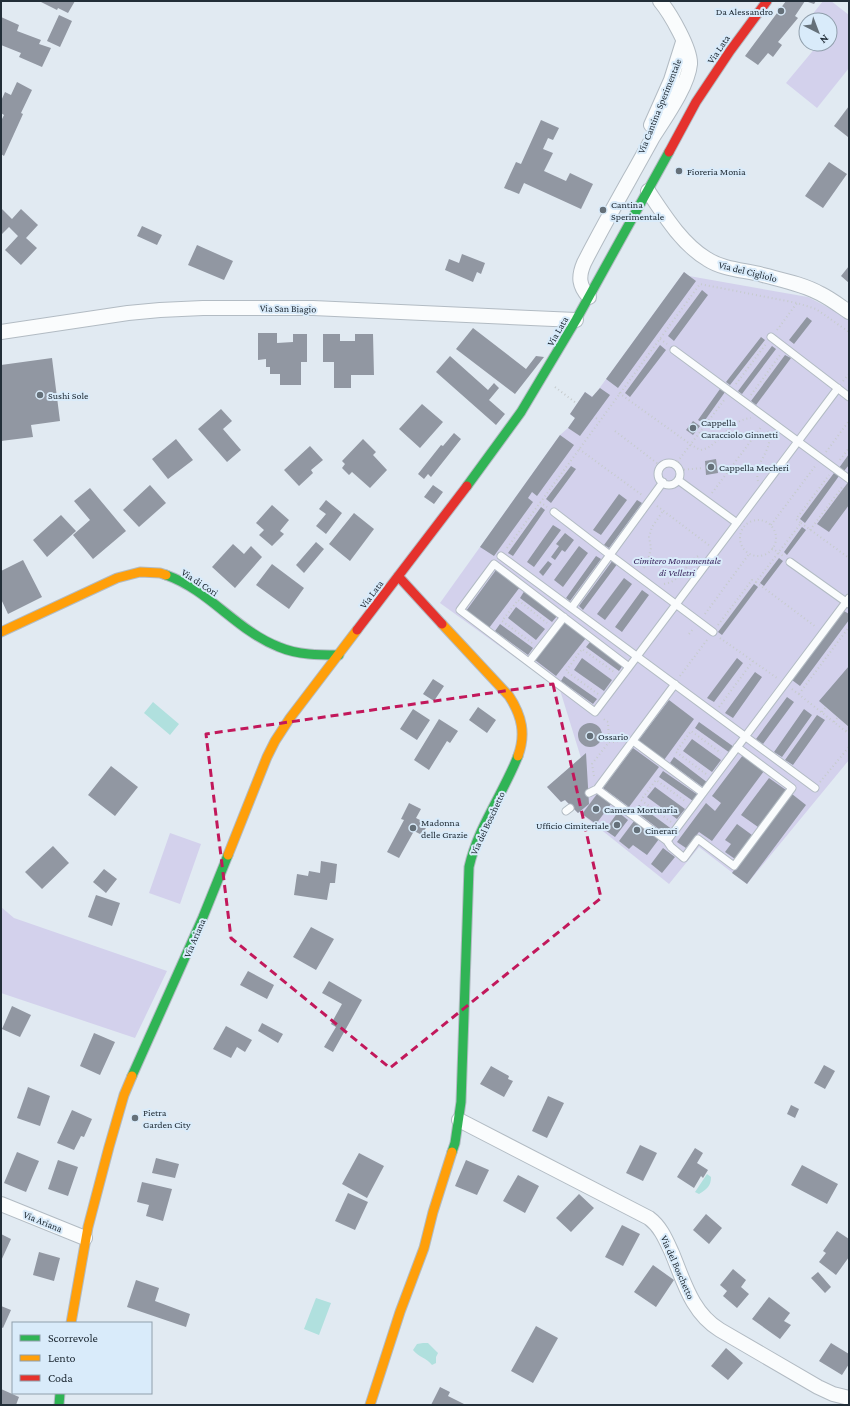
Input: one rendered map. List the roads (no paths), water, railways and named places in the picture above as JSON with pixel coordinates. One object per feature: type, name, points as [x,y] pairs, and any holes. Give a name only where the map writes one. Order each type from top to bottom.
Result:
[{"type":"main road","name":"Via Lata","points":[[339,654],[502,439],[527,403],[589,297],[700,96],[739,38],[767,1]]},
{"type":"main road","name":"Via di Cori","points":[[1,632],[117,578],[138,572],[152,572],[171,577],[188,585],[249,631],[271,644],[287,651],[302,654],[339,654]]},
{"type":"main road","name":"Via del Boschetto","points":[[370,1405],[400,1312],[422,1253],[433,1212],[453,1150],[461,1102],[469,867],[475,844],[517,759],[522,743],[523,730],[520,715],[509,696],[398,576]]},
{"type":"main road","name":"Via Ariana","points":[[71,1322],[85,1238],[109,1147],[132,1075],[200,924],[267,757],[275,741],[290,718],[339,654]]},
{"type":"main road","points":[[59,1405],[60,1394]]},
{"type":"street","name":"Via Cantina Sperimentale","points":[[589,297],[583,290],[580,283],[582,267],[689,70],[690,59],[688,50],[670,15],[660,1]]},
{"type":"street","name":"Via del Cigliolo","points":[[648,191],[675,229],[695,250],[707,259],[721,266],[764,275],[805,287],[820,293],[849,312]]},
{"type":"street","name":"Via San Biagio","points":[[1,332],[128,313],[203,308],[332,309],[576,320]]},
{"type":"street","name":"Via del Boschetto","points":[[459,1120],[649,1218],[656,1224],[664,1236],[693,1302],[706,1320],[720,1330],[818,1387],[832,1394],[849,1398]]},
{"type":"street","name":"Via Ariana","points":[[1,1204],[85,1238]]},
{"type":"lane","points":[[771,337],[849,397]]},
{"type":"lane","points":[[674,350],[849,479]]},
{"type":"lane","points":[[629,667],[494,564],[460,610],[595,712],[629,667],[716,550],[838,388]]},
{"type":"lane","points":[[668,463],[671,463],[679,470],[680,474],[678,480],[672,484],[666,484],[663,482],[659,477],[660,470],[668,463]]},
{"type":"lane","points":[[678,480],[737,523]]},
{"type":"lane","points":[[572,607],[663,482]]},
{"type":"lane","points":[[554,512],[610,556],[713,632]]},
{"type":"lane","points":[[501,556],[815,788]]},
{"type":"lane","points":[[667,841],[823,632],[848,602],[788,560]]},
{"type":"lane","points":[[529,662],[564,617]]},
{"type":"lane","points":[[590,793],[597,789],[674,684]]},
{"type":"lane","points":[[632,741],[703,793]]},
{"type":"lane","points":[[597,789],[667,841],[671,847],[684,858],[698,839],[734,866],[792,788],[737,747]]},
{"type":"place","name":"Da Alessandro","points":[[781,11]]},
{"type":"place","name":"Fioreria Monia","points":[[679,171]]},
{"type":"place","name":"Cantina Sperimentale","points":[[603,210]]},
{"type":"place","name":"Sushi Sole","points":[[40,395]]},
{"type":"place","name":"Cappella Caracciolo Ginnetti","points":[[693,428]]},
{"type":"place","name":"Cappella Mecheri","points":[[711,467]]},
{"type":"place","name":"Ossario","points":[[590,736]]},
{"type":"place","name":"Camera Mortuaria","points":[[596,809]]},
{"type":"place","name":"Ufficio Cimiteriale","points":[[617,825]]},
{"type":"place","name":"Madonna delle Grazie","points":[[413,828]]},
{"type":"place","name":"Cinerari","points":[[637,830]]},
{"type":"place","name":"Pietra Garden City","points":[[135,1118]]},
{"type":"park label","name":"Cimitero Monumentale di Velletri","points":[[677,566]]}]
